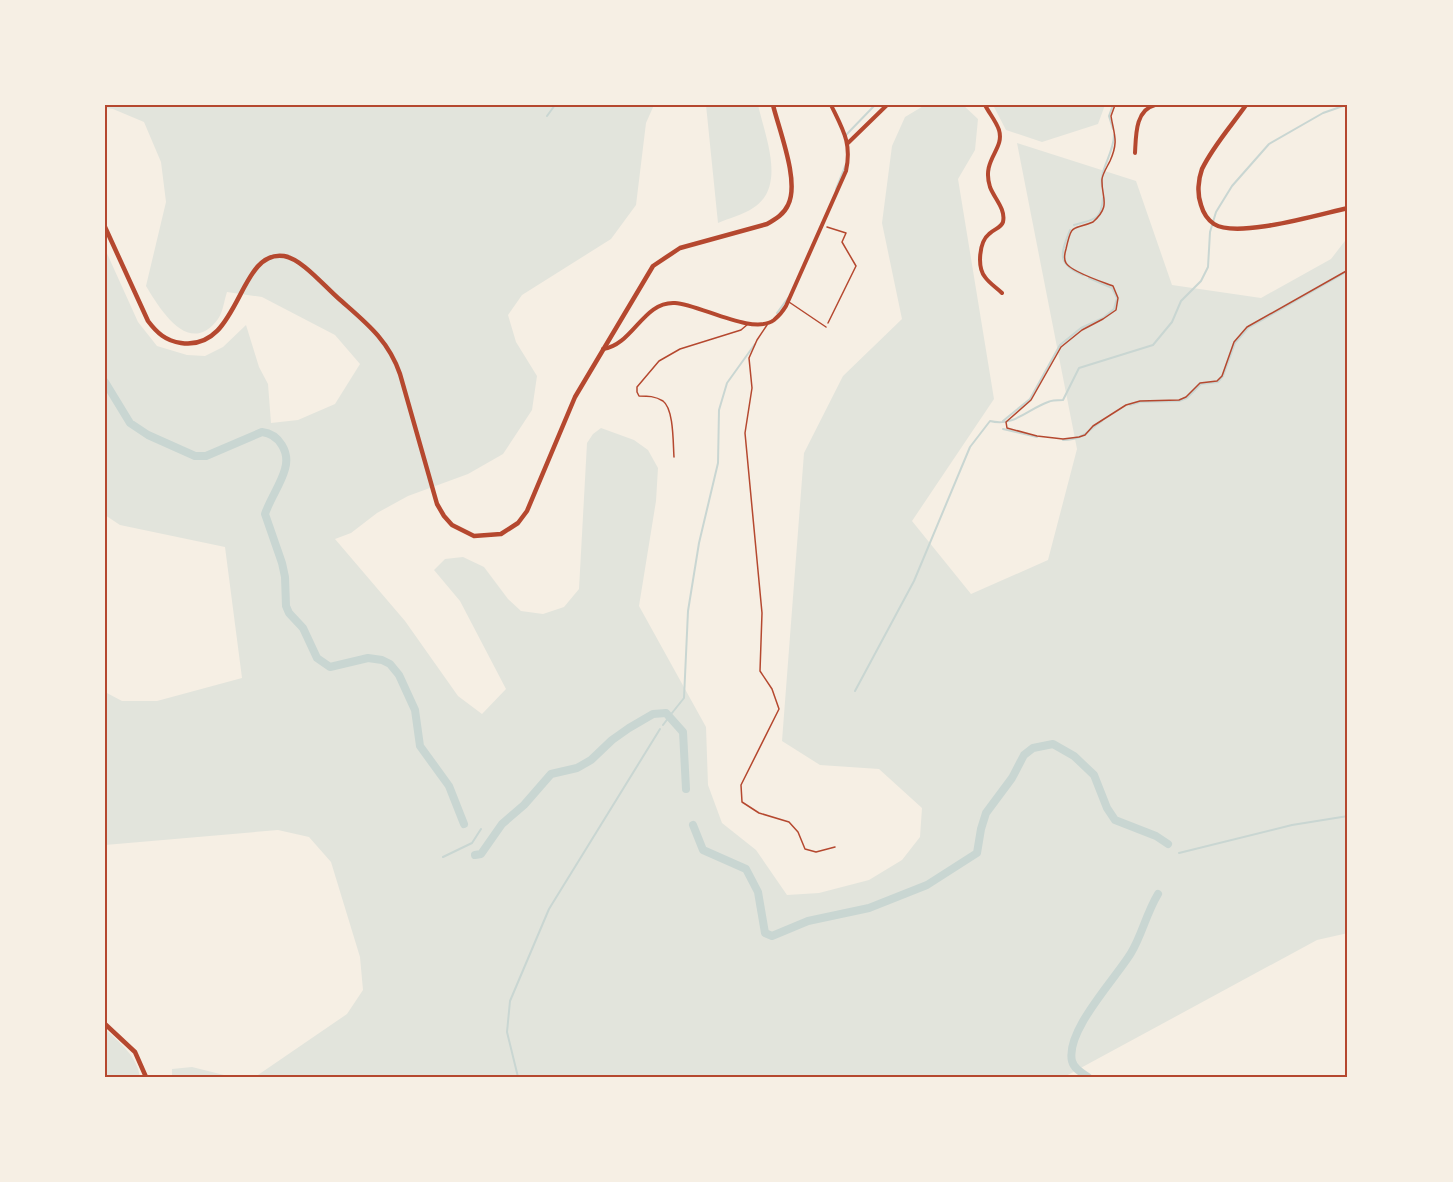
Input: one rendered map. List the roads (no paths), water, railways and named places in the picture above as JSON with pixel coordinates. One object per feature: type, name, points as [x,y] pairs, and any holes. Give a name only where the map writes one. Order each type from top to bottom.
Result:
[{"type":"main road","points":[[105,227],[148,321],[158,333],[174,342],[191,344],[200,342],[217,332],[253,274],[265,260],[285,256],[303,266],[366,323],[392,354],[400,374],[437,504],[444,516],[452,525],[474,536],[501,534],[511,529],[523,517],[565,416],[647,274],[660,260],[680,248],[767,224],[784,212],[793,194],[792,184],[773,105]]},
{"type":"main road","points":[[1246,105],[1207,160],[1200,175],[1202,208],[1214,224],[1230,229],[1253,228],[1348,208]]},
{"type":"main road","points":[[105,1024],[135,1052],[146,1077]]},
{"type":"street","points":[[603,349],[609,348],[638,326],[650,311],[660,304],[677,303],[748,324],[769,323],[774,320],[789,302],[846,171],[849,155],[846,135],[831,105]]},
{"type":"street","points":[[848,144],[887,105]]},
{"type":"street","points":[[985,105],[999,130],[999,144],[987,171],[990,188],[1001,209],[1003,220],[999,227],[984,240],[981,268],[987,280],[1002,293]]},
{"type":"street","points":[[1135,153],[1140,116],[1147,108],[1157,105],[1182,105]]},
{"type":"lane","points":[[789,302],[826,327]]},
{"type":"lane","points":[[769,323],[757,340],[749,358],[752,388],[745,433],[762,613],[760,671],[772,689],[778,709],[741,785],[742,802],[759,813],[789,822],[798,832],[805,849],[816,852],[835,847]]},
{"type":"lane","points":[[674,457],[670,418],[665,402],[652,396],[639,396],[637,387],[659,361],[680,349],[741,330],[748,324]]},
{"type":"waterway","points":[[547,116],[555,105]]},
{"type":"waterway","points":[[846,135],[875,105]]},
{"type":"waterway","points":[[1113,105],[1109,116],[1113,129]]},
{"type":"waterway","points":[[855,691],[914,581],[970,447],[990,421],[1006,422],[1050,401],[1063,400],[1079,368],[1153,345],[1172,322],[1181,301],[1201,281],[1208,267],[1210,232],[1216,212],[1232,186],[1269,144],[1323,113],[1346,105]]},
{"type":"waterway","points":[[1102,186],[1114,135]]},
{"type":"waterway","points":[[836,189],[846,164]]},
{"type":"waterway","points":[[1074,225],[1098,216],[1103,198]]},
{"type":"waterway","points":[[1070,230],[1064,246],[1063,258],[1069,267],[1083,275]]},
{"type":"waterway","points":[[1130,405],[1140,402],[1179,401],[1187,398],[1201,384],[1218,382],[1223,376],[1235,343],[1248,328],[1348,271]]},
{"type":"waterway","points":[[1003,421],[1030,399],[1060,345],[1081,328],[1103,318],[1114,309],[1117,298],[1112,288],[1089,278]]},
{"type":"waterway","points":[[777,313],[788,298]]},
{"type":"waterway","points":[[672,713],[684,698],[688,611],[699,543],[718,463],[719,410],[727,383],[755,344]]},
{"type":"waterway","points":[[105,382],[130,423],[148,435],[195,456],[206,456],[262,432],[278,440],[286,456],[285,469],[265,514],[282,563],[286,606],[289,613],[303,628],[317,658],[330,667],[368,658],[390,664],[399,675],[415,710],[420,746],[449,786],[464,824]]},
{"type":"waterway","points":[[1063,440],[1080,436],[1102,421]]},
{"type":"waterway","points":[[1003,429],[1037,437]]},
{"type":"waterway","points":[[475,855],[481,854],[502,824],[524,805],[551,774],[577,768],[591,760],[612,740],[653,714],[666,713],[683,732],[686,789]]},
{"type":"waterway","points":[[663,725],[669,717]]},
{"type":"waterway","points":[[518,1077],[507,1032],[510,1001],[549,909],[660,729]]},
{"type":"waterway","points":[[693,825],[703,850],[746,869],[758,892],[765,933],[772,936],[808,921],[869,908],[927,885],[977,853],[986,813],[1012,778],[1024,755],[1033,748],[1053,744],[1074,756],[1094,775],[1107,808],[1115,820],[1156,836],[1168,844]]},
{"type":"waterway","points":[[1179,853],[1292,825],[1348,816]]},
{"type":"waterway","points":[[443,857],[472,843],[481,829]]},
{"type":"waterway","points":[[1088,1077],[1076,1069],[1072,1061],[1072,1049],[1076,1035],[1093,1005],[1131,953],[1158,894]]}]
